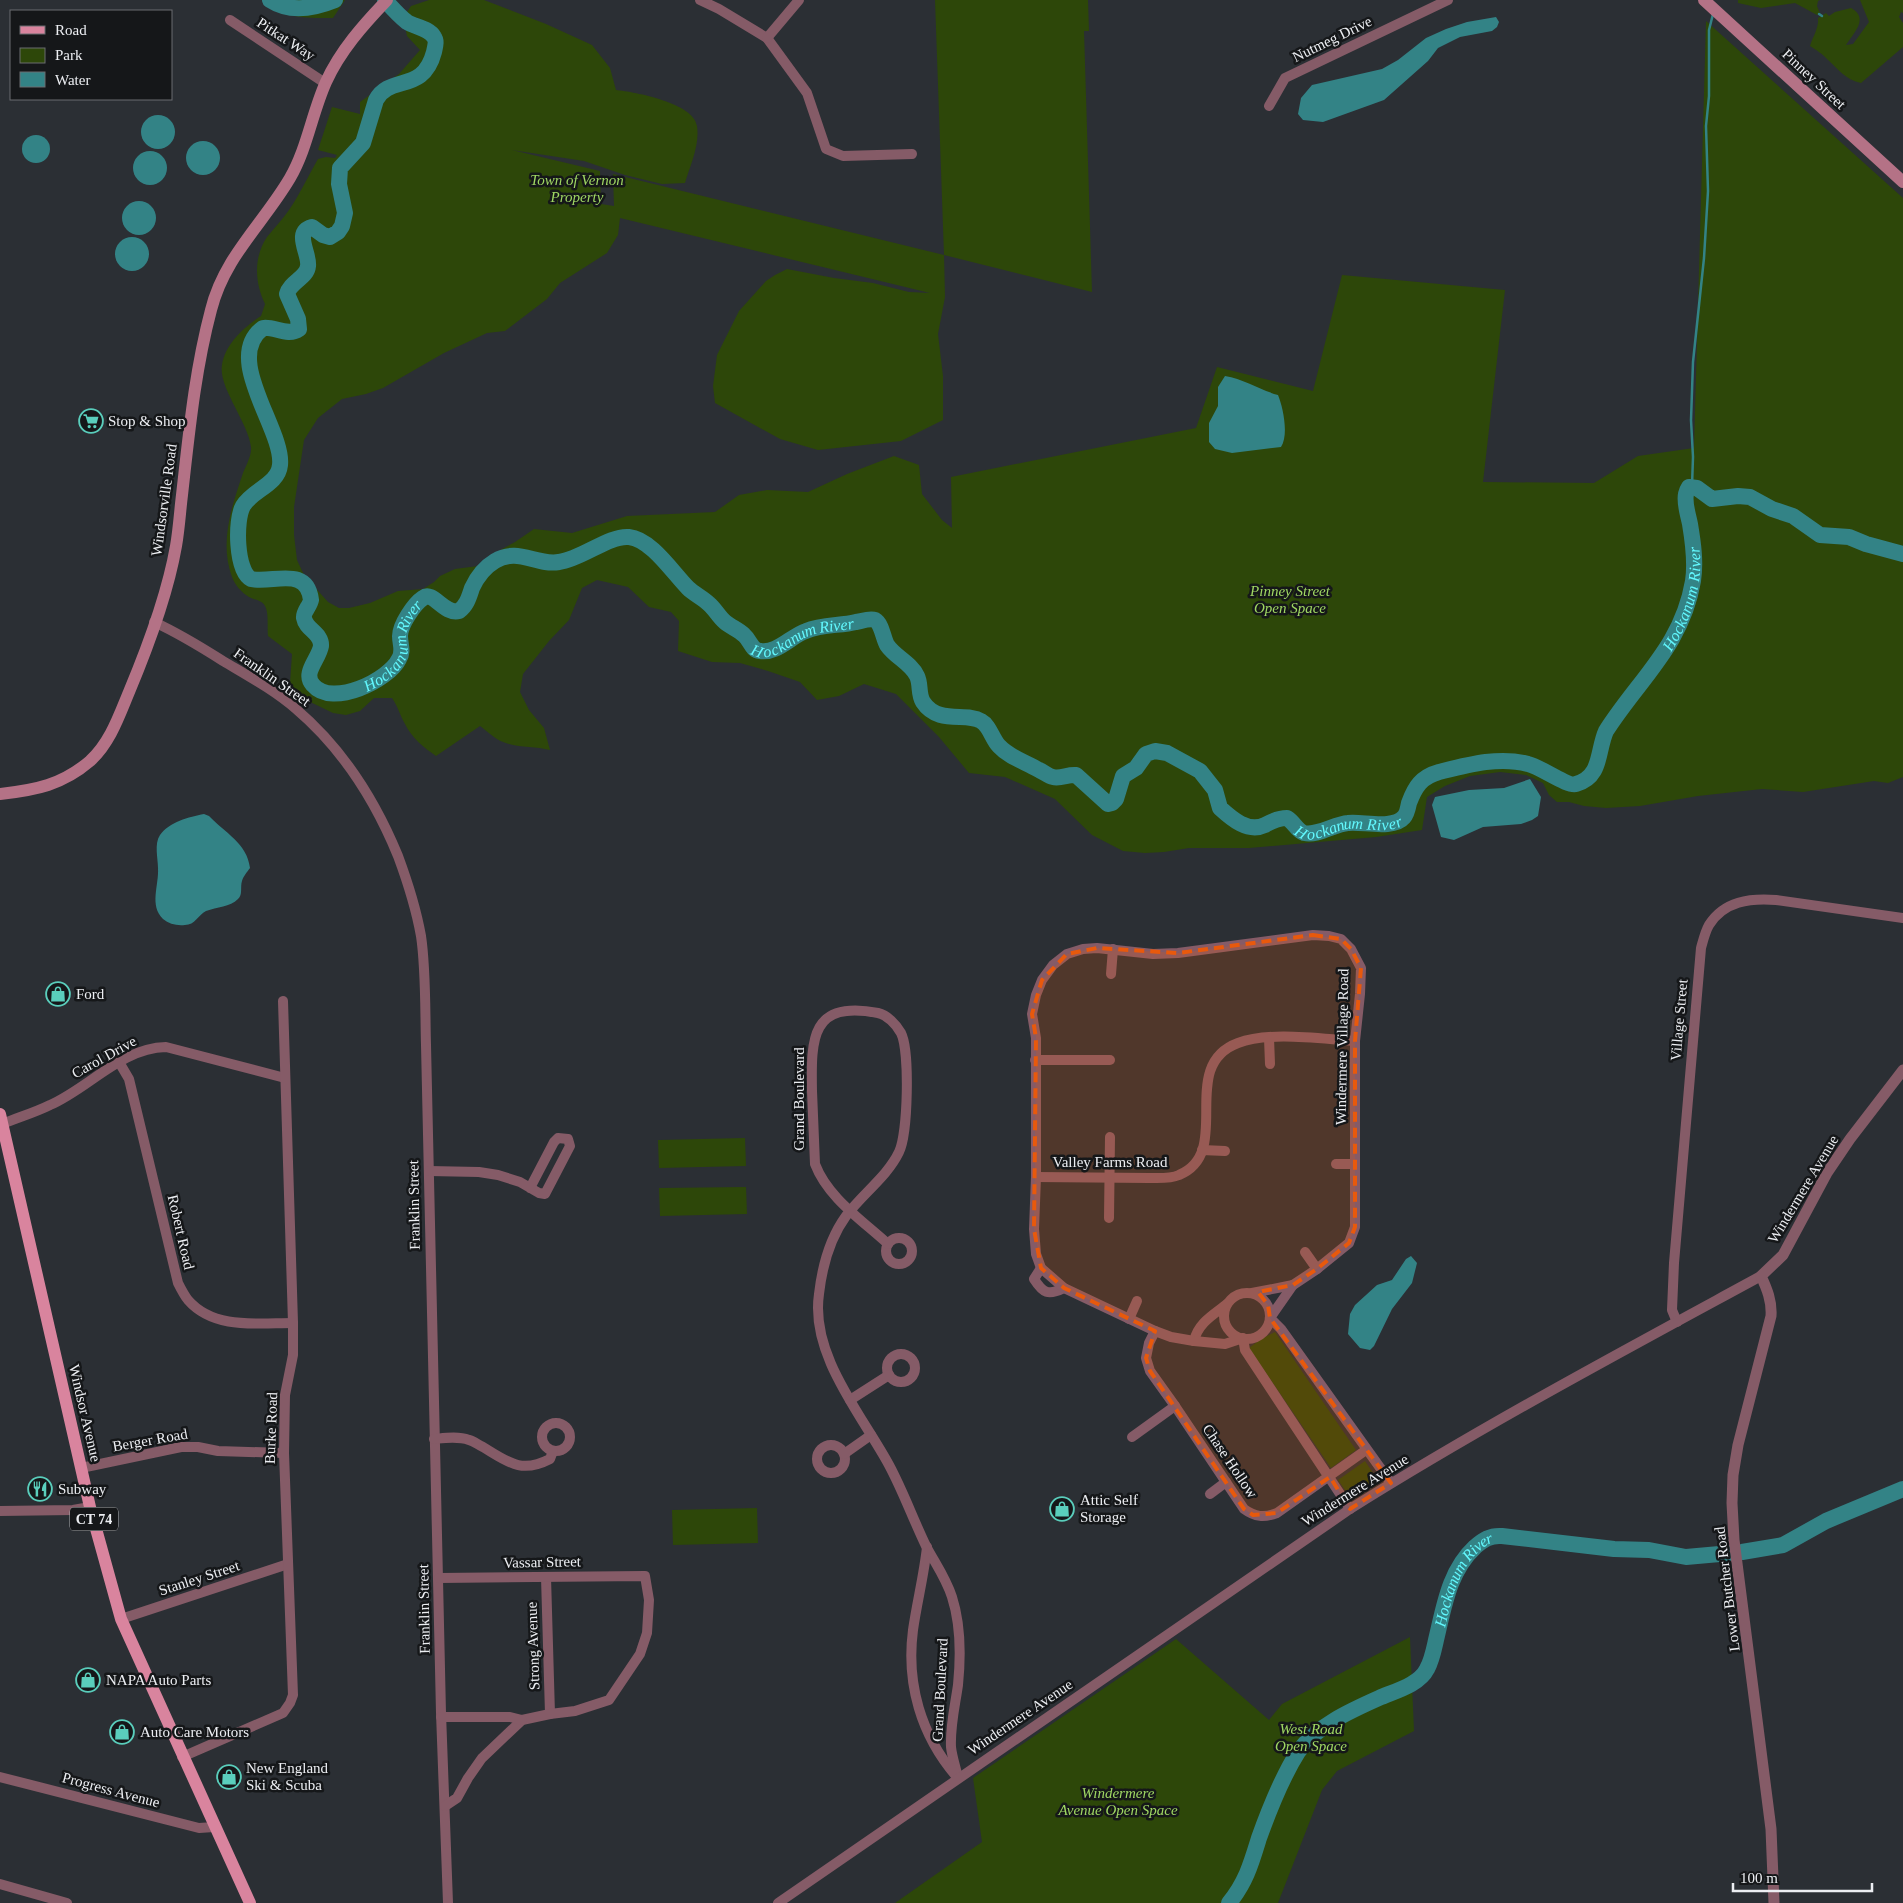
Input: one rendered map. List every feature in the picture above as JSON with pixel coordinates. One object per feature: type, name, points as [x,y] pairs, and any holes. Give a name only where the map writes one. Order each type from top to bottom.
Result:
[{"type":"main road","name":"Windsorville Road","points":[[0,794],[27,791],[60,782],[92,760],[104,746],[113,730],[134,679],[154,622],[176,546],[196,378],[215,296],[243,242],[291,176],[326,82],[348,44],[383,4]]},
{"type":"main road","name":"Pinney Street","points":[[1712,7],[1903,182]]},
{"type":"main road","name":"Windsor Avenue","points":[[1,1121],[90,1508],[121,1619],[182,1757],[250,1903]]},
{"type":"street","points":[[700,0],[719,9],[766,38],[807,93],[826,149],[844,156],[912,154]]},
{"type":"street","points":[[766,38],[799,0]]},
{"type":"street","name":"Nutmeg Drive","points":[[1269,106],[1285,78],[1448,0]]},
{"type":"street","name":"Pitkat Way","points":[[230,20],[326,82]]},
{"type":"street","name":"Franklin Street","points":[[154,622],[174,631],[248,676],[296,709],[330,743],[360,780],[384,824],[412,892],[421,938],[426,1045],[441,1717],[448,1903]]},
{"type":"street","name":"Village Street","points":[[1677,1322],[1672,1310],[1675,1254],[1701,948],[1708,926],[1721,911],[1739,901],[1757,899],[1903,918]]},
{"type":"street","name":"Windermere Village Road","points":[[1194,1341],[1196,1331],[1238,1295],[1292,1285],[1317,1269],[1349,1243],[1355,1227],[1356,1041],[1361,968],[1352,949],[1341,940],[1329,936],[1313,935],[1178,953],[1153,954],[1113,949],[1082,949],[1067,954],[1053,965],[1042,980],[1036,995],[1032,1014],[1036,1038],[1034,1230],[1036,1254],[1040,1268],[1064,1288],[1155,1331],[1171,1337],[1194,1341],[1225,1344],[1243,1338],[1258,1336],[1268,1326],[1270,1318],[1292,1285]]},
{"type":"street","points":[[1111,974],[1113,949]]},
{"type":"street","name":"Burke Road","points":[[182,1757],[283,1713],[293,1695],[284,1453],[285,1395],[293,1355],[283,1001]]},
{"type":"street","name":"Grand Boulevard","points":[[851,1210],[833,1194],[820,1176],[815,1164],[811,1052],[816,1031],[826,1020],[840,1011],[863,1010],[884,1015],[901,1033],[906,1066],[904,1127],[901,1146],[892,1164],[845,1217],[831,1243],[818,1298],[820,1327],[836,1376],[890,1466],[927,1547],[943,1573],[952,1597],[958,1622],[960,1655],[952,1722],[951,1749],[958,1778]]},
{"type":"street","points":[[1225,1151],[1202,1150],[1205,1136],[1207,1079],[1215,1058],[1223,1050],[1238,1043],[1292,1036],[1356,1041]]},
{"type":"street","points":[[1269,1038],[1270,1064]]},
{"type":"street","name":"Carol Drive","points":[[1,1121],[51,1105],[119,1062],[139,1051],[152,1048],[166,1048],[285,1078]]},
{"type":"street","points":[[1036,1060],[1110,1060]]},
{"type":"street","name":"Robert Road","points":[[119,1062],[129,1079],[178,1283],[187,1300],[200,1311],[215,1318],[234,1323],[292,1323]]},
{"type":"street","name":"Windermere Avenue","points":[[778,1903],[1350,1509],[1391,1483],[1563,1384],[1761,1276],[1783,1255],[1827,1173],[1850,1139],[1903,1070]]},
{"type":"street","points":[[1109,1218],[1110,1137]]},
{"type":"street","points":[[429,1170],[479,1172],[498,1175],[520,1182],[530,1188],[545,1194],[570,1146],[568,1139],[558,1138],[554,1142],[530,1188]]},
{"type":"street","name":"Valley Farms Road","points":[[1036,1177],[1167,1178],[1179,1175],[1194,1164],[1202,1150]]},
{"type":"street","points":[[1336,1164],[1356,1164]]},
{"type":"street","points":[[851,1210],[888,1244]]},
{"type":"street","points":[[1305,1252],[1317,1269]]},
{"type":"street","name":"Windermere Village Road","points":[[1040,1268],[1034,1279],[1040,1289],[1048,1293],[1057,1292],[1064,1288]]},
{"type":"street","name":"Lower Butcher Road","points":[[1761,1276],[1770,1295],[1771,1316],[1738,1445],[1733,1474],[1732,1503],[1734,1540],[1771,1829],[1774,1903]]},
{"type":"street","points":[[1251,1293],[1264,1299],[1268,1305],[1270,1318],[1281,1329],[1391,1483]]},
{"type":"street","points":[[1129,1319],[1137,1301]]},
{"type":"street","points":[[1227,1304],[1224,1318],[1226,1326],[1230,1332],[1243,1338],[1245,1350],[1350,1509]]},
{"type":"street","name":"Chase Hollow","points":[[1155,1331],[1149,1343],[1146,1358],[1150,1371],[1176,1406],[1244,1509],[1253,1516],[1266,1517],[1277,1513],[1366,1450]]},
{"type":"street","points":[[850,1400],[889,1376]]},
{"type":"street","points":[[1132,1437],[1176,1406]]},
{"type":"street","points":[[844,1454],[871,1435]]},
{"type":"street","points":[[434,1439],[457,1438],[469,1440],[511,1464],[528,1467],[550,1459],[553,1451]]},
{"type":"street","name":"Berger Road","points":[[82,1468],[181,1447],[198,1447],[218,1451],[284,1453]]},
{"type":"street","points":[[1210,1494],[1226,1482]]},
{"type":"street","points":[[0,1511],[90,1508]]},
{"type":"street","name":"Grand Boulevard","points":[[927,1547],[913,1631],[911,1653],[913,1686],[925,1729],[942,1760],[958,1778]]},
{"type":"street","name":"Stanley Street","points":[[121,1619],[288,1564]]},
{"type":"street","name":"Vassar Street","points":[[439,1578],[645,1576],[649,1600],[647,1633],[640,1654],[623,1681],[609,1700],[575,1711],[550,1714]]},
{"type":"street","name":"Strong Avenue","points":[[546,1577],[550,1714]]},
{"type":"street","points":[[441,1717],[510,1717],[522,1720],[550,1714]]},
{"type":"street","points":[[445,1806],[457,1798],[482,1758],[522,1720]]},
{"type":"street","name":"Progress Avenue","points":[[0,1776],[199,1828],[214,1827]]},
{"type":"street","points":[[0,1884],[67,1903]]},
{"type":"highlighted area","points":[[1313,935],[1341,939],[1351,949],[1361,968],[1355,1041],[1355,1227],[1349,1243],[1317,1269],[1293,1285],[1258,1292],[1268,1305],[1270,1318],[1391,1483],[1350,1509],[1330,1477],[1277,1513],[1253,1515],[1244,1509],[1150,1371],[1146,1358],[1155,1331],[1064,1288],[1041,1268],[1034,1229],[1036,1038],[1032,1014],[1042,980],[1067,954],[1097,948],[1178,953]]},
{"type":"green space","points":[[262,0],[345,0],[333,18],[322,18],[287,14]]},
{"type":"green space","points":[[429,0],[484,0],[546,24],[592,45],[610,68],[616,90],[662,100],[686,111],[693,118],[698,133],[694,155],[685,183],[662,184],[625,175],[584,161],[512,150],[600,171],[601,204],[614,206],[613,174],[944,255],[945,297],[938,334],[943,376],[943,420],[901,441],[818,450],[780,439],[715,403],[713,386],[717,355],[739,311],[766,281],[775,275],[787,269],[873,283],[909,292],[930,293],[620,218],[618,235],[607,253],[560,283],[547,299],[505,331],[487,333],[444,353],[383,388],[342,399],[318,418],[304,440],[294,507],[294,535],[297,560],[304,575],[328,602],[339,608],[349,608],[370,603],[398,591],[423,589],[440,576],[455,569],[478,566],[534,529],[572,533],[627,516],[715,512],[739,495],[767,490],[808,492],[847,474],[894,456],[919,465],[922,494],[942,520],[952,528],[951,477],[1196,428],[1217,367],[1313,391],[1342,275],[1505,290],[1483,482],[1594,483],[1638,456],[1694,448],[1706,21],[1903,198],[1903,777],[1888,783],[1874,781],[1803,792],[1762,789],[1698,796],[1640,806],[1606,808],[1557,802],[1549,795],[1543,783],[1526,775],[1500,772],[1470,776],[1445,786],[1427,797],[1422,830],[1376,837],[1249,848],[1189,848],[1145,853],[1123,851],[1092,835],[1055,799],[1005,777],[969,773],[939,737],[896,694],[864,684],[839,696],[817,700],[800,682],[740,663],[712,662],[678,651],[679,621],[671,612],[649,607],[628,587],[597,580],[582,588],[569,620],[549,641],[523,674],[520,692],[529,710],[544,728],[550,750],[503,742],[480,726],[436,756],[414,738],[392,698],[374,698],[360,711],[346,715],[333,713],[300,697],[290,683],[292,654],[268,636],[264,604],[246,595],[239,588],[232,577],[228,564],[228,524],[243,473],[250,457],[251,447],[245,427],[224,384],[222,365],[231,343],[248,325],[261,316],[265,304],[259,288],[257,270],[262,245],[293,204],[318,159],[326,157],[335,158],[337,155],[318,150],[332,107],[360,114],[360,102],[399,74],[420,50],[407,36],[403,18],[411,6]]},
{"type":"green space","points":[[935,0],[1088,0],[1089,31],[1084,31],[1092,292],[944,255]]},
{"type":"green space","points":[[1738,0],[1820,0],[1817,6],[1820,13],[1817,15],[1795,3],[1761,8],[1738,3]]},
{"type":"green space","points":[[1860,0],[1903,0],[1903,13],[1901,12],[1899,17],[1903,23],[1903,47],[1861,83],[1847,77],[1824,55],[1810,46],[1817,29],[1818,18],[1826,13],[1829,16],[1835,12],[1851,8],[1857,12],[1860,21],[1856,31],[1846,45],[1853,44],[1869,22]]},
{"type":"green space","points":[[745,1138],[746,1166],[659,1168],[658,1140]]},
{"type":"green space","points":[[746,1187],[747,1214],[660,1216],[659,1188]]},
{"type":"green space","points":[[1275,1332],[1356,1450],[1331,1468],[1249,1348]]},
{"type":"green space","points":[[1365,1461],[1379,1482],[1352,1500],[1338,1480]]},
{"type":"green space","points":[[757,1508],[758,1543],[673,1545],[672,1510]]},
{"type":"green space","name":"Windermere Avenue Open Space","points":[[1410,1637],[1414,1731],[1337,1771],[1322,1790],[1278,1903],[895,1903],[982,1842],[973,1778],[1176,1639],[1269,1720],[1282,1704]]},
{"type":"water","points":[[1496,17],[1499,22],[1492,31],[1460,37],[1438,48],[1428,61],[1384,100],[1323,122],[1303,120],[1298,114],[1301,98],[1312,85],[1382,69],[1398,60],[1426,38],[1467,22]]},
{"type":"water","points":[[158,115],[165,116],[170,120],[174,125],[174,139],[170,144],[165,148],[158,149],[151,148],[146,144],[142,139],[141,132],[142,125],[146,120],[151,116]]},
{"type":"water","points":[[36,135],[46,139],[50,149],[46,159],[36,163],[26,159],[22,149],[26,139]]},
{"type":"water","points":[[203,141],[210,142],[215,146],[219,151],[219,165],[215,170],[210,174],[203,175],[196,174],[191,170],[187,165],[186,158],[187,151],[191,146],[196,142]]},
{"type":"water","points":[[150,151],[157,152],[162,156],[166,161],[166,175],[162,180],[157,184],[150,185],[143,184],[138,180],[134,175],[133,168],[134,161],[138,156],[143,152]]},
{"type":"water","points":[[139,201],[146,202],[151,206],[155,211],[155,225],[151,230],[146,234],[139,235],[132,234],[127,230],[123,225],[122,218],[123,211],[127,206],[132,202]]},
{"type":"water","points":[[132,237],[139,238],[144,242],[148,247],[148,261],[144,266],[139,270],[132,271],[125,270],[120,266],[116,261],[115,254],[116,247],[120,242],[125,238]]},
{"type":"water","points":[[1225,376],[1278,395],[1282,406],[1285,428],[1285,436],[1281,447],[1232,453],[1215,449],[1209,442],[1209,423],[1218,406],[1218,387]]},
{"type":"water","points":[[1530,779],[1541,797],[1538,816],[1532,820],[1521,824],[1483,827],[1454,840],[1441,837],[1432,805],[1435,797],[1469,790],[1504,788]]},
{"type":"water","points":[[204,814],[209,816],[240,845],[245,852],[250,868],[241,883],[240,897],[235,902],[206,911],[188,925],[173,924],[163,919],[156,908],[158,839],[164,830],[174,823]]},
{"type":"water","points":[[1411,1256],[1417,1263],[1412,1283],[1392,1309],[1374,1346],[1370,1350],[1360,1348],[1348,1334],[1350,1314],[1355,1305],[1377,1285],[1392,1280],[1406,1259]]},
{"type":"waterway","name":"Hockanum River","points":[[270,0],[286,7],[294,8],[318,6],[335,0]]},
{"type":"waterway","name":"Hockanum River","points":[[385,0],[407,22],[432,34],[436,44],[434,52],[429,65],[422,74],[415,79],[389,87],[376,100],[363,143],[340,168],[339,184],[345,213],[342,226],[338,232],[330,237],[323,235],[312,227],[306,230],[304,234],[303,238],[308,261],[307,270],[291,286],[287,294],[298,319],[299,329],[286,332],[272,328],[263,328],[252,341],[249,357],[251,375],[279,450],[280,465],[275,478],[247,500],[240,513],[238,545],[242,566],[251,579],[296,579],[308,589],[311,600],[304,618],[321,642],[320,651],[309,676],[313,685],[322,691],[333,694],[346,692],[372,683],[384,675],[393,667],[400,656],[402,651],[400,636],[402,626],[419,601],[427,596],[448,610],[459,611],[469,598],[479,576],[495,561],[503,557],[519,556],[543,562],[559,562],[577,557],[604,543],[621,537],[629,537],[637,539],[653,550],[688,588],[709,604],[725,622],[744,635],[757,650],[772,650],[800,633],[812,629],[868,619],[875,620],[881,628],[887,645],[914,671],[918,679],[921,699],[929,709],[944,716],[968,717],[981,721],[987,726],[997,743],[1008,754],[1051,776],[1076,775],[1108,804],[1116,799],[1123,776],[1136,768],[1146,754],[1155,751],[1167,753],[1200,771],[1215,790],[1220,808],[1241,824],[1259,827],[1287,818],[1302,832],[1315,833],[1348,823],[1385,824],[1399,821],[1405,816],[1414,792],[1423,780],[1439,772],[1472,764],[1494,761],[1528,764],[1572,784],[1584,781],[1590,776],[1595,769],[1606,731],[1658,661],[1679,625],[1687,604],[1693,581],[1694,567],[1694,552],[1686,501],[1689,487],[1697,488],[1712,499],[1738,496],[1750,497],[1772,509],[1793,516],[1820,535],[1849,537],[1866,544],[1903,554]]},
{"type":"waterway","points":[[1692,486],[1691,420],[1693,362],[1704,258],[1708,191],[1706,126],[1709,96],[1709,30],[1713,14]]},
{"type":"waterway","name":"Hockanum River","points":[[1229,1903],[1240,1888],[1272,1806],[1287,1771],[1298,1752],[1314,1734],[1335,1720],[1406,1687],[1423,1675],[1432,1658],[1445,1602],[1453,1578],[1466,1557],[1484,1540],[1494,1536],[1502,1536],[1614,1549],[1649,1550],[1686,1557],[1742,1552],[1783,1545],[1826,1521],[1903,1489]]},
{"type":"place","name":"Stop & Shop","points":[[91,421]]},
{"type":"place","name":"Ford","points":[[58,994]]},
{"type":"place","name":"Subway","points":[[40,1489]]},
{"type":"place","name":"Attic Self Storage","points":[[1062,1509]]},
{"type":"place","name":"NAPA Auto Parts","points":[[88,1680]]},
{"type":"place","name":"Auto Care Motors","points":[[122,1732]]},
{"type":"place","name":"New England Ski & Scuba","points":[[229,1777]]},
{"type":"park label","name":"Town of Vernon Property","points":[[577,188]]},
{"type":"park label","name":"Pinney Street Open Space","points":[[1290,600]]},
{"type":"park label","name":"West Road Open Space","points":[[1311,1738]]}]
